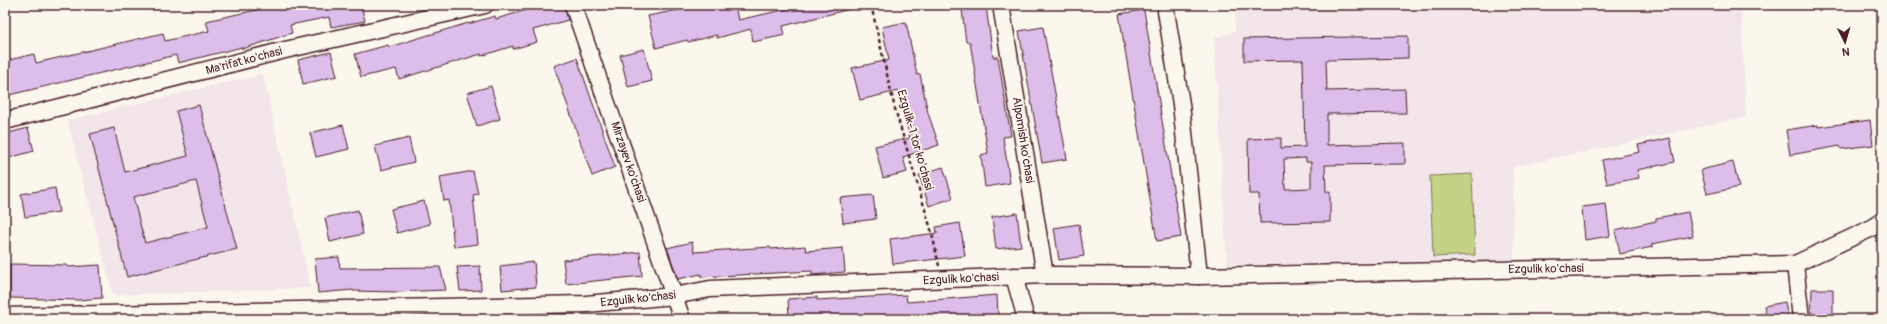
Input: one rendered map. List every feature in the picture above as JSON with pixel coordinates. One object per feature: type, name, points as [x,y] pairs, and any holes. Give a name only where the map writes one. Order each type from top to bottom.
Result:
[{"type":"street","name":"Ma'rifat ko'chasi","points":[[5,122],[285,50],[485,5]]},
{"type":"street","name":"Mirzayev ko'chasi","points":[[573,5],[682,319]]},
{"type":"street","name":"Alpomish ko'chasi","points":[[1001,5],[1045,275]]},
{"type":"street","points":[[1166,11],[1181,104],[1199,276]]},
{"type":"street","name":"Ezgulik ko'chasi","points":[[5,316],[221,316],[586,304],[674,296],[710,289],[1045,275],[1199,276],[1795,264],[1870,229],[1882,221]]},
{"type":"street","points":[[1795,264],[1801,319]]},
{"type":"street","points":[[1014,276],[1026,319]]},
{"type":"path","name":"Ezgulik-1 tor ko'chasi","points":[[871,5],[895,109],[932,233],[942,280]]},
{"type":"shaded area","points":[[1279,5],[1741,5],[1746,117],[1513,167],[1514,260],[1227,265],[1214,38],[1235,31],[1235,8]]},
{"type":"shaded area","points":[[263,74],[311,288],[113,295],[67,120]]},
{"type":"shaded area","points":[[1551,312],[1551,319],[1347,319]]},
{"type":"green space","points":[[1472,174],[1475,255],[1433,257],[1430,176]]},
{"type":"building","points":[[267,5],[361,5],[365,21],[331,27],[329,17],[290,25],[292,33],[242,49],[242,47],[178,63],[176,55],[5,96],[5,61],[34,54],[36,63],[163,33],[165,41],[209,31],[206,21],[261,9],[260,7]]},
{"type":"building","points":[[529,5],[564,5],[568,20],[533,30],[537,42],[513,49],[513,46],[481,56],[481,54],[399,79],[396,69],[361,77],[355,54],[388,45],[389,47],[495,16],[496,19],[530,9]]},
{"type":"building","points":[[703,5],[735,5],[738,20],[792,8],[791,5],[850,5],[850,9],[783,26],[785,35],[753,42],[751,29],[717,38],[717,35],[688,42],[687,40],[656,48],[648,16]]},
{"type":"building","points":[[986,6],[993,57],[998,57],[1011,136],[1003,137],[1010,183],[985,187],[981,155],[988,153],[970,42],[966,42],[962,10]]},
{"type":"building","points":[[1144,10],[1181,237],[1157,241],[1119,14]]},
{"type":"building","points":[[906,22],[917,75],[920,74],[928,113],[939,145],[903,157],[907,172],[883,178],[875,146],[910,138],[898,91],[860,100],[852,68],[889,60],[882,27]]},
{"type":"building","points":[[1043,27],[1067,159],[1042,163],[1019,31]]},
{"type":"building","points":[[1408,36],[1408,58],[1326,60],[1327,91],[1405,89],[1406,113],[1327,114],[1327,145],[1405,143],[1405,164],[1325,165],[1326,192],[1330,192],[1330,222],[1260,223],[1259,194],[1249,194],[1248,139],[1281,138],[1281,148],[1305,147],[1303,60],[1244,61],[1244,39]],"holes":[[[1306,158],[1306,162],[1311,162],[1311,188],[1285,189],[1284,159]]]},
{"type":"building","points":[[644,49],[652,81],[628,87],[620,55]]},
{"type":"building","points":[[331,52],[337,76],[303,84],[298,60]]},
{"type":"building","points":[[577,58],[615,167],[592,176],[554,66]]},
{"type":"building","points":[[491,86],[500,119],[477,126],[467,93]]},
{"type":"building","points":[[199,105],[237,249],[127,277],[90,134],[114,128],[125,172],[188,156],[176,111]],"holes":[[[196,181],[208,227],[145,243],[133,197]]]},
{"type":"building","points":[[1870,120],[1873,145],[1841,149],[1840,146],[1790,155],[1786,130]]},
{"type":"building","points":[[343,125],[349,149],[316,157],[310,133]]},
{"type":"building","points":[[28,128],[34,151],[5,159],[5,134]]},
{"type":"building","points":[[409,138],[414,162],[381,170],[375,146]]},
{"type":"building","points":[[1670,138],[1675,162],[1637,170],[1639,178],[1607,184],[1602,160],[1640,152],[1638,145]]},
{"type":"building","points":[[1733,162],[1739,187],[1707,194],[1701,170]]},
{"type":"building","points":[[943,167],[953,198],[929,206],[919,175]]},
{"type":"building","points":[[473,171],[478,194],[473,195],[478,244],[454,247],[449,200],[444,201],[440,177]]},
{"type":"building","points":[[55,188],[59,212],[25,217],[21,194]]},
{"type":"building","points":[[873,195],[876,219],[843,223],[840,198]]},
{"type":"building","points":[[424,201],[430,224],[397,233],[391,209]]},
{"type":"building","points":[[1606,204],[1610,236],[1585,240],[1582,207]]},
{"type":"building","points":[[358,210],[363,234],[330,242],[325,218]]},
{"type":"building","points":[[1688,212],[1693,236],[1652,244],[1652,247],[1620,254],[1615,230],[1656,221],[1656,218]]},
{"type":"building","points":[[1017,213],[1021,246],[996,249],[992,217]]},
{"type":"building","points":[[960,223],[965,256],[893,264],[890,239],[937,233],[936,227]]},
{"type":"building","points":[[1079,224],[1084,256],[1059,260],[1054,228]]},
{"type":"building","points":[[692,242],[694,252],[805,246],[806,251],[843,248],[845,272],[812,275],[812,271],[701,277],[701,274],[678,279],[667,248]]},
{"type":"building","points":[[640,252],[642,276],[566,284],[563,260]]},
{"type":"building","points":[[339,257],[340,268],[440,267],[446,290],[397,292],[353,290],[318,293],[315,259]]},
{"type":"building","points":[[534,262],[536,287],[502,290],[500,266]]},
{"type":"building","points":[[10,264],[67,265],[67,267],[100,265],[102,298],[78,300],[10,298]]},
{"type":"building","points":[[480,266],[481,290],[460,291],[457,267]]},
{"type":"building","points":[[1812,289],[1833,289],[1833,318],[1811,318]]},
{"type":"building","points":[[906,295],[907,302],[997,295],[998,316],[929,319],[929,315],[878,318],[836,319],[836,317],[789,319],[788,299],[817,297],[817,300]]},
{"type":"building","points":[[1785,302],[1788,319],[1767,319],[1764,306]]}]
